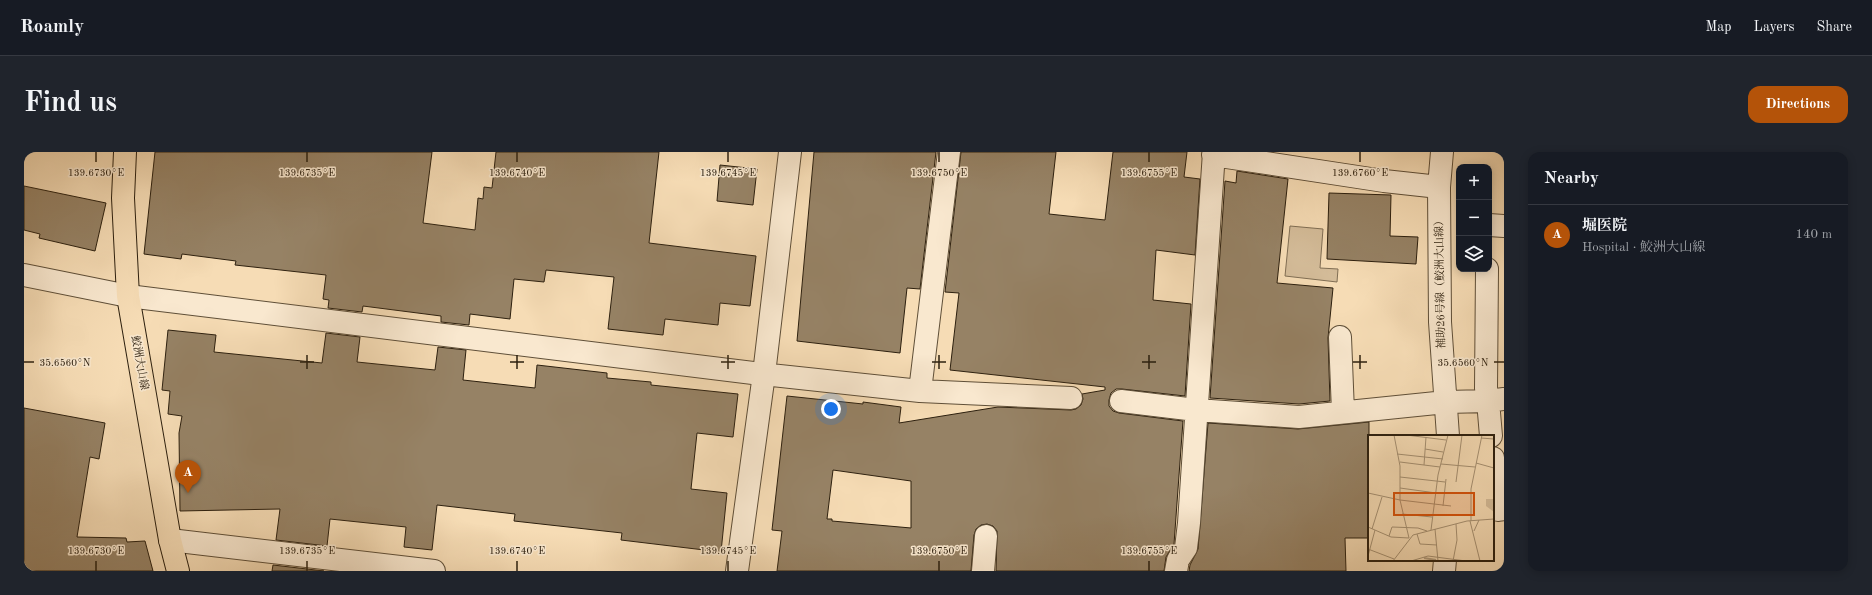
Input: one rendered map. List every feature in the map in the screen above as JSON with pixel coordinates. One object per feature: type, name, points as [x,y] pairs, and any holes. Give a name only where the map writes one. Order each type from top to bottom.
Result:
[{"type":"main road","name":"鮫洲大山線","points":[[125,152],[123,198],[128,296],[170,540],[178,571]]},
{"type":"street","points":[[737,571],[764,374],[790,152]]},
{"type":"street","points":[[920,391],[949,152]]},
{"type":"street","name":"補助26号線（鮫洲大山線）","points":[[1442,152],[1439,187],[1440,322],[1448,435]]},
{"type":"street","points":[[1176,571],[1178,560],[1186,548],[1214,154],[1384,181],[1439,187]]},
{"type":"street","points":[[1492,225],[1504,226]]},
{"type":"street","points":[[1487,272],[1486,388],[1496,400],[1491,435]]},
{"type":"street","points":[[24,275],[128,296],[764,374],[920,391],[1071,398]]},
{"type":"street","points":[[1340,336],[1343,412]]},
{"type":"street","points":[[1122,400],[1196,410],[1299,417],[1446,402],[1496,400]]},
{"type":"street","points":[[1494,468],[1498,510],[1504,510]]},
{"type":"street","points":[[983,571],[986,536]]},
{"type":"street","points":[[170,540],[434,571]]},
{"type":"street","points":[[1444,571],[1445,561]]},
{"type":"shaded area","points":[[1290,226],[1323,229],[1320,268],[1338,269],[1337,282],[1285,276]]},
{"type":"building","points":[[155,152],[432,152],[423,223],[475,230],[478,198],[483,199],[484,187],[492,188],[496,152],[659,152],[649,243],[756,256],[750,306],[720,303],[718,325],[665,319],[663,335],[608,329],[614,277],[546,270],[544,282],[514,279],[510,319],[470,314],[469,325],[441,322],[441,316],[363,306],[362,312],[328,308],[329,300],[323,299],[326,275],[235,265],[236,261],[182,254],[181,259],[144,254]]},
{"type":"building","points":[[814,152],[936,152],[920,289],[907,288],[900,353],[797,341]]},
{"type":"building","points":[[961,152],[1056,152],[1049,214],[1105,220],[1113,152],[1187,152],[1184,177],[1200,179],[1195,255],[1156,250],[1153,300],[1191,304],[1185,396],[1116,389],[1111,393],[1109,400],[1109,406],[1113,411],[1119,413],[1183,421],[1174,544],[1166,557],[1164,571],[996,571],[997,531],[993,526],[987,524],[981,525],[976,529],[974,535],[971,571],[777,571],[782,531],[772,530],[787,396],[863,404],[863,402],[901,407],[899,423],[998,407],[1071,410],[1076,409],[1081,405],[1083,399],[1082,394],[1105,390],[1105,387],[950,370],[959,293],[945,292]],"holes":[[[833,470],[911,481],[911,528],[832,521],[832,519],[827,519]]]},
{"type":"building","points":[[720,165],[757,169],[753,205],[717,201]]},
{"type":"building","points":[[1237,171],[1288,179],[1277,283],[1333,288],[1328,338],[1330,401],[1299,404],[1210,398],[1225,181],[1236,183]]},
{"type":"building","points":[[24,186],[106,203],[95,251],[39,238],[40,234],[24,230]]},
{"type":"building","points":[[1329,193],[1391,195],[1390,236],[1418,237],[1416,264],[1327,259]]},
{"type":"building","points":[[168,330],[216,335],[214,352],[322,363],[326,333],[360,337],[357,362],[435,370],[438,347],[466,350],[463,380],[535,388],[537,365],[607,373],[607,378],[651,382],[651,385],[738,394],[733,437],[697,433],[691,489],[727,493],[721,552],[621,540],[622,533],[514,521],[515,514],[437,505],[432,550],[404,547],[406,527],[330,519],[327,546],[276,540],[280,509],[180,511],[179,433],[182,416],[168,414],[170,391],[162,390]]},
{"type":"building","points":[[24,408],[105,423],[99,459],[90,457],[77,537],[126,538],[127,542],[145,541],[153,571],[24,571]]},
{"type":"building","points":[[1369,422],[1368,538],[1345,538],[1346,571],[1189,571],[1190,565],[1198,549],[1208,423],[1298,429]]},
{"type":"building","points":[[273,565],[324,571],[272,571]]},
{"type":"place","name":"堀医院","points":[[188,493]]}]
